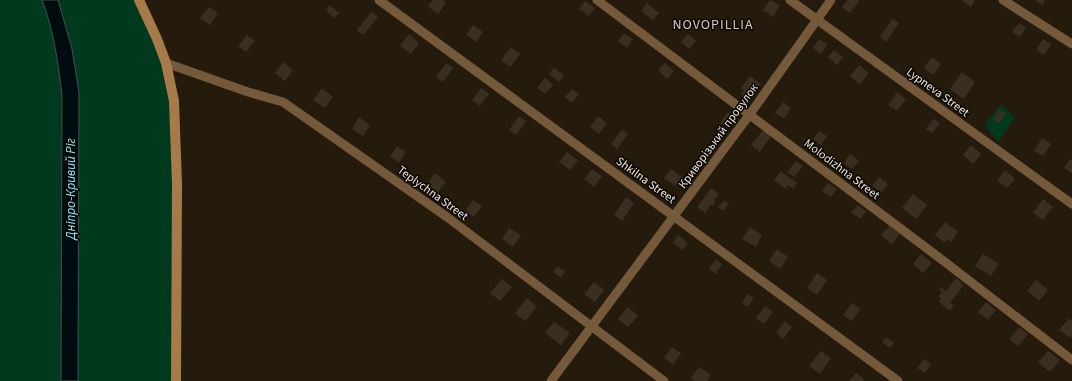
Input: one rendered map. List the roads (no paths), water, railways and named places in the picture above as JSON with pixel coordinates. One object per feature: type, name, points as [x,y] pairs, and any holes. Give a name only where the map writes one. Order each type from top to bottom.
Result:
[{"type":"street","points":[[139,0],[166,63],[174,101],[177,184],[176,381]]},
{"type":"street","name":"Shkilna Street","points":[[379,0],[898,381]]},
{"type":"street","name":"Molodizhna Street","points":[[597,0],[750,114],[1072,360]]},
{"type":"street","name":"Lypneva Street","points":[[790,0],[1072,204]]},
{"type":"street","name":"Криворізький провулок","points":[[551,381],[750,114],[831,0]]},
{"type":"street","points":[[1003,0],[1072,44]]},
{"type":"street","name":"Teplychna Street","points":[[166,63],[248,92],[283,102],[447,217],[664,381]]},
{"type":"water","name":"Дніпро-Кривий Ріг","points":[[42,0],[58,0],[72,49],[79,93],[78,381],[61,381],[62,95],[53,35]]},
{"type":"district","name":"NOVOPILLIA","points":[[713,24]]}]
